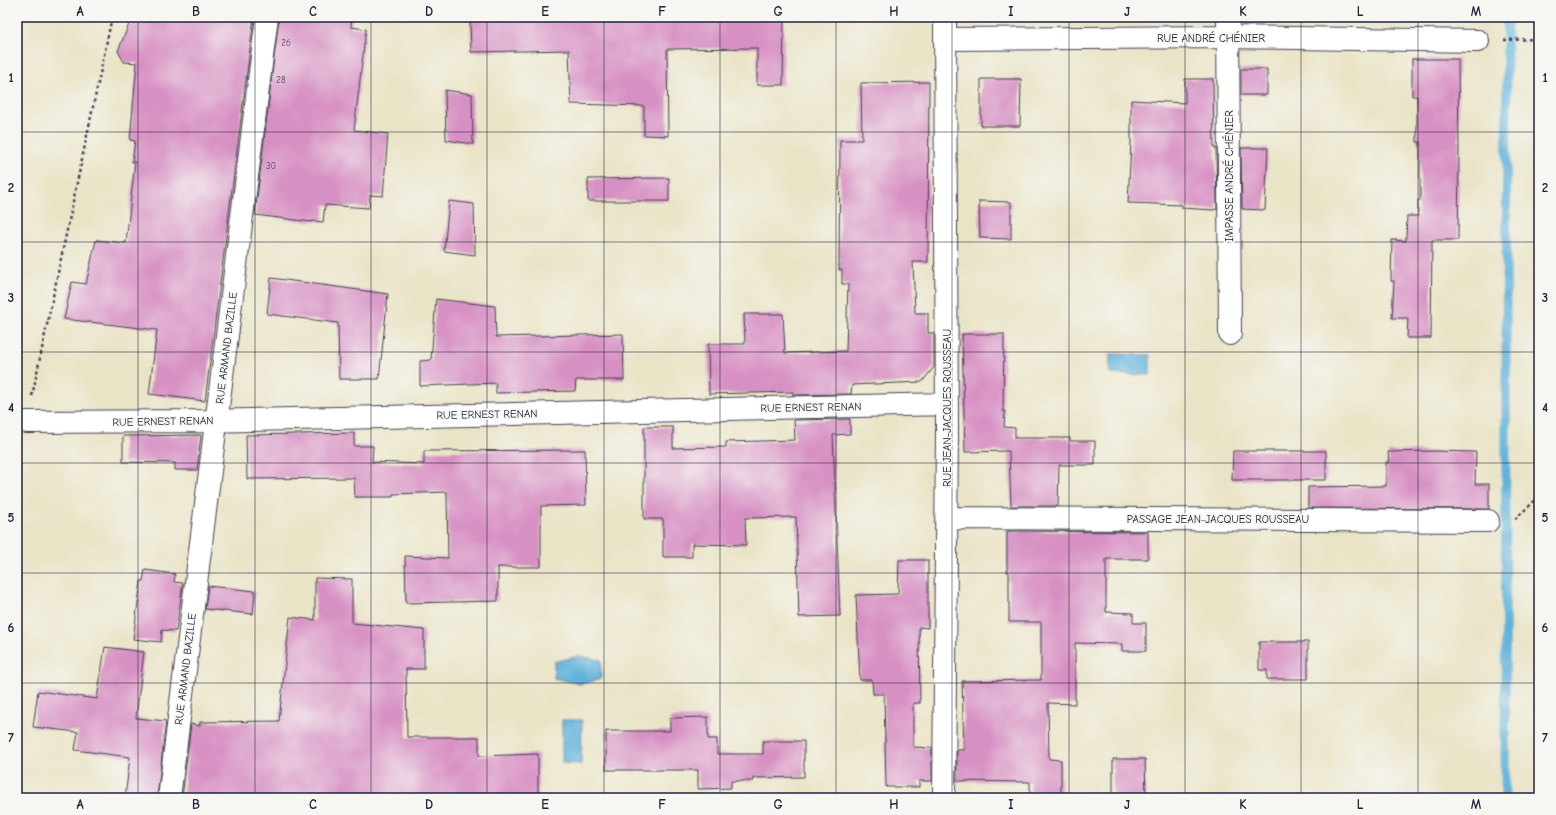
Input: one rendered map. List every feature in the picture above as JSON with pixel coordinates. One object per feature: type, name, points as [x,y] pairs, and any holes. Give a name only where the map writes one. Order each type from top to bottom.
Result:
[{"type":"street","name":"RUE ARMAND BAZILLE","points":[[169,798],[267,17]]},
{"type":"street","name":"RUE JEAN-JACQUES ROUSSEAU","points":[[944,798],[947,518],[945,17]]},
{"type":"street","name":"RUE ANDRÉ CHÉNIER","points":[[945,39],[1228,27],[1478,41]]},
{"type":"street","name":"IMPASSE ANDRÉ CHÉNIER","points":[[1228,27],[1230,334]]},
{"type":"street","name":"RUE ERNEST RENAN","points":[[27,422],[217,420],[947,404]]},
{"type":"street","name":"PASSAGE JEAN-JACQUES ROUSSEAU","points":[[947,518],[1488,520]]},
{"type":"path","points":[[27,422],[112,17]]},
{"type":"path","points":[[1526,40],[1539,39]]},
{"type":"path","points":[[1516,519],[1539,497]]},
{"type":"water","points":[[1110,354],[1150,355],[1150,375],[1110,374]]},
{"type":"water","points":[[579,656],[601,660],[601,679],[580,684],[554,678],[554,662]]},
{"type":"water","points":[[562,720],[582,720],[581,764],[562,763]]},
{"type":"building","points":[[132,17],[254,17],[205,401],[149,394],[157,330],[64,319],[72,282],[86,284],[96,240],[126,243],[135,162],[132,162],[135,141],[130,140],[137,63],[124,62],[118,51]]},
{"type":"building","points":[[279,17],[352,17],[351,27],[366,29],[354,130],[388,134],[383,196],[370,195],[369,208],[325,205],[323,222],[255,215]]},
{"type":"building","points":[[470,17],[784,17],[783,85],[757,85],[757,48],[667,49],[668,136],[644,135],[644,106],[571,104],[569,50],[471,52]]},
{"type":"building","points":[[1412,59],[1458,59],[1458,240],[1432,240],[1431,338],[1407,338],[1408,318],[1392,318],[1394,281],[1391,281],[1392,240],[1406,241],[1407,216],[1418,216],[1418,200],[1420,200],[1420,142],[1417,142],[1417,96],[1412,96]]},
{"type":"building","points":[[1241,69],[1267,69],[1267,95],[1241,95]]},
{"type":"building","points":[[981,79],[1021,79],[1020,126],[981,126]]},
{"type":"building","points":[[1185,79],[1213,79],[1217,209],[1182,208],[1182,205],[1128,203],[1131,143],[1131,100],[1185,103]]},
{"type":"building","points":[[929,82],[928,262],[913,262],[915,313],[928,313],[928,333],[934,333],[934,367],[922,382],[852,385],[851,394],[793,395],[793,392],[709,394],[708,344],[745,344],[744,314],[783,314],[785,353],[846,351],[848,284],[842,284],[842,270],[839,270],[840,140],[862,140],[861,83]]},
{"type":"building","points":[[445,90],[472,94],[473,144],[446,140]]},
{"type":"building","points":[[1241,148],[1268,148],[1265,210],[1242,209]]},
{"type":"building","points":[[669,178],[669,201],[588,201],[588,179]]},
{"type":"building","points":[[449,201],[474,204],[475,255],[444,251]]},
{"type":"building","points":[[979,201],[1011,202],[1011,239],[980,238]]},
{"type":"building","points":[[271,278],[388,294],[379,379],[339,379],[338,323],[267,314]]},
{"type":"building","points":[[436,299],[495,306],[496,337],[623,334],[624,380],[576,380],[575,391],[496,393],[496,383],[420,386],[420,361],[431,360]]},
{"type":"building","points":[[962,334],[1004,334],[1004,427],[1015,428],[1015,438],[1070,438],[1070,441],[1095,441],[1095,465],[1059,465],[1058,506],[1011,506],[1009,451],[965,452]]},
{"type":"building","points":[[850,419],[850,434],[833,435],[840,616],[799,617],[796,517],[745,518],[746,545],[692,544],[692,557],[663,557],[663,519],[644,519],[644,427],[673,427],[673,448],[726,447],[726,442],[795,440],[794,420]]},
{"type":"building","points":[[354,433],[354,446],[373,446],[372,462],[424,464],[424,451],[585,450],[586,505],[541,506],[541,567],[498,567],[498,601],[406,603],[405,556],[448,558],[447,492],[393,494],[393,497],[355,497],[354,478],[247,479],[246,435]]},
{"type":"building","points":[[201,435],[197,470],[175,470],[175,463],[123,462],[123,436]]},
{"type":"building","points":[[1233,451],[1326,451],[1326,480],[1232,480]]},
{"type":"building","points":[[1388,452],[1476,452],[1475,484],[1489,484],[1489,509],[1308,508],[1308,487],[1386,486],[1386,462],[1389,462]]},
{"type":"building","points":[[1007,531],[1148,532],[1148,559],[1106,559],[1106,612],[1133,613],[1133,623],[1146,623],[1146,651],[1122,651],[1122,644],[1075,643],[1075,704],[1048,703],[1049,759],[1061,760],[1061,798],[1030,798],[1030,782],[957,781],[957,750],[964,750],[962,681],[1041,680],[1041,622],[1009,622]]},
{"type":"building","points":[[899,560],[928,560],[928,628],[919,627],[920,703],[913,703],[913,747],[932,748],[932,781],[919,781],[919,787],[886,787],[884,694],[873,694],[872,680],[860,680],[856,595],[898,594]]},
{"type":"building","points":[[145,570],[175,574],[174,582],[183,583],[176,631],[162,630],[161,642],[133,639],[141,581],[143,581]]},
{"type":"building","points":[[315,578],[352,579],[352,623],[424,630],[424,669],[406,669],[407,737],[479,737],[479,756],[538,754],[538,798],[182,798],[191,724],[200,726],[200,722],[279,721],[290,617],[315,620]]},
{"type":"building","points":[[208,586],[255,591],[253,614],[205,609]]},
{"type":"building","points":[[1259,642],[1308,642],[1308,679],[1267,679],[1267,670],[1259,670]]},
{"type":"building","points":[[105,647],[144,652],[136,718],[166,721],[157,798],[125,798],[130,757],[75,750],[78,732],[33,727],[38,691],[97,699]]},
{"type":"building","points":[[708,717],[708,739],[717,739],[717,754],[763,754],[763,741],[804,741],[804,777],[753,778],[753,781],[731,781],[731,788],[698,789],[698,770],[606,770],[606,731],[670,731],[670,718]]},
{"type":"building","points":[[1113,759],[1145,759],[1146,798],[1113,798]]},
{"type":"waterway","points":[[1505,798],[1507,17]]}]
